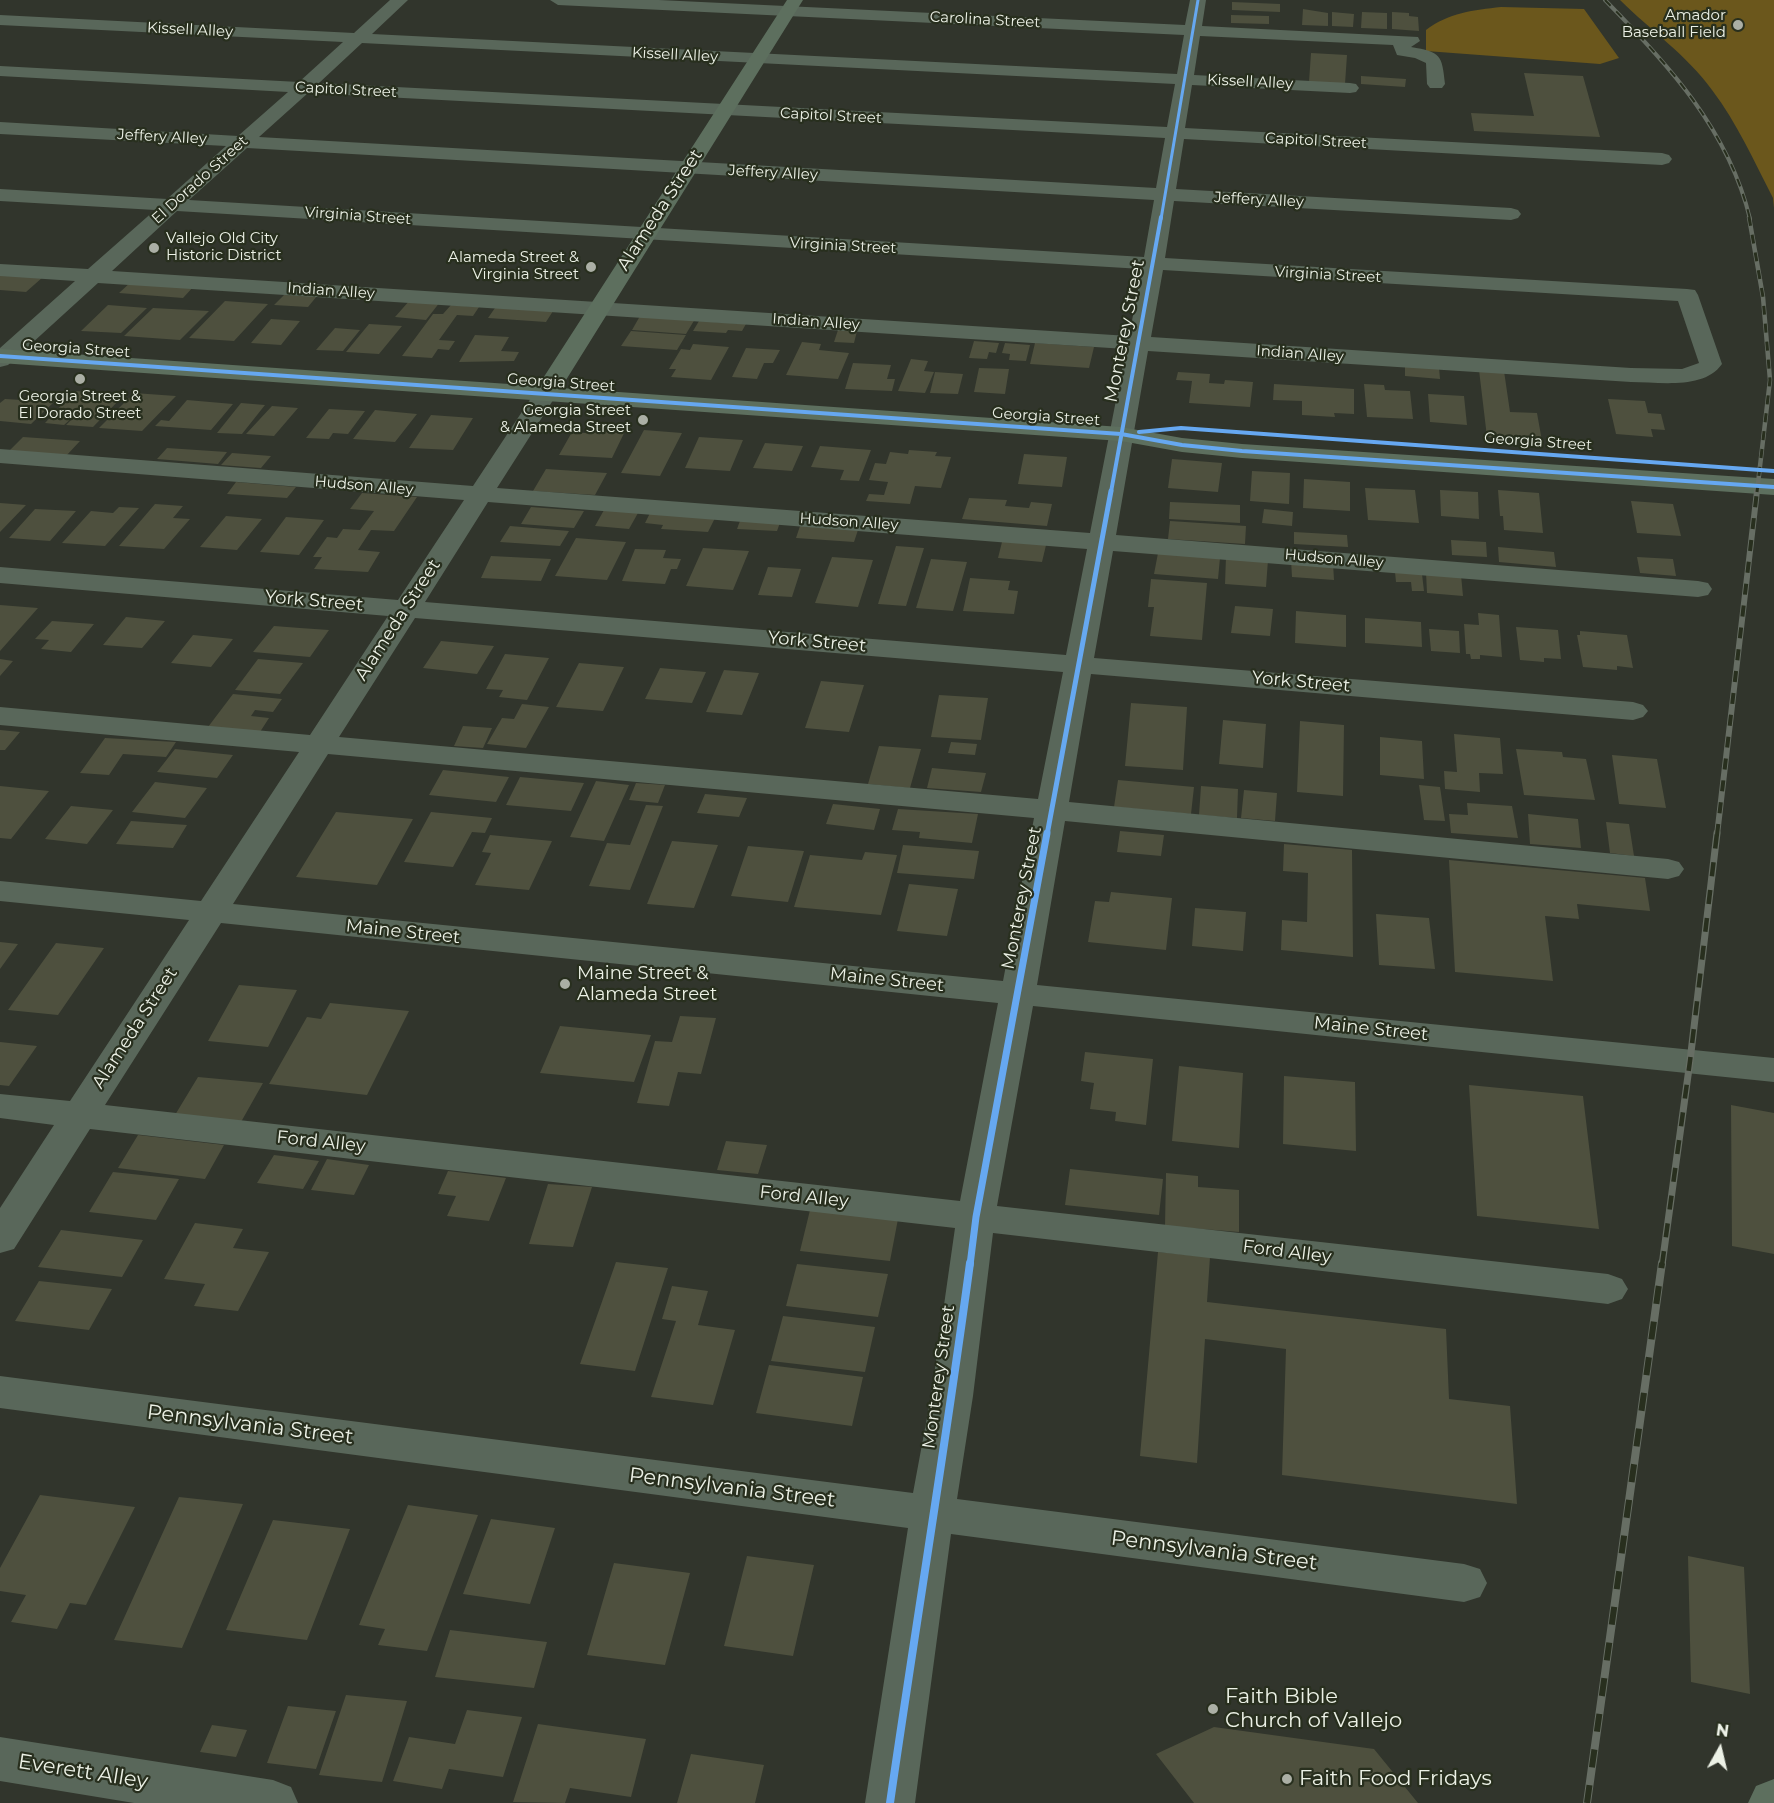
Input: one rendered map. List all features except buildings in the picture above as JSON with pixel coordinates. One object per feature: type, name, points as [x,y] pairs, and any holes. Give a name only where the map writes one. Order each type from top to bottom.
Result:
[{"type":"main road","name":"Alameda Street","points":[[545,393],[792,5]]},
{"type":"main road","name":"Georgia Street","points":[[2,357],[1121,434],[1182,445],[1242,451],[1774,487]]},
{"type":"main road","name":"Georgia Street","points":[[1121,434],[1180,428],[1774,471]]},
{"type":"street","name":"El Dorado Street","points":[[2,357],[400,0]]},
{"type":"street","name":"Carolina Street","points":[[558,0],[1196,15],[1406,40],[1403,51],[1420,54],[1434,61],[1436,84]]},
{"type":"street","name":"Monterey Street","points":[[890,1803],[932,1514],[952,1396],[976,1217],[1103,540],[1166,195],[1196,15]]},
{"type":"street","name":"Kissell Alley","points":[[0,20],[1350,88]]},
{"type":"street","name":"Capitol Street","points":[[0,71],[1662,159]]},
{"type":"street","name":"Jeffery Alley","points":[[0,128],[1511,214]]},
{"type":"street","name":"Virginia Street","points":[[0,195],[1687,295]]},
{"type":"street","name":"Indian Alley","points":[[0,270],[1138,344],[1631,375],[1683,376],[1707,369],[1711,364],[1687,295]]},
{"type":"street","name":"Alameda Street","points":[[0,1239],[545,393]]},
{"type":"street","name":"Hudson Alley","points":[[0,456],[478,495],[1103,540],[1698,589]]},
{"type":"street","name":"York Street","points":[[0,575],[1080,663],[1633,711]]},
{"type":"street","points":[[0,716],[1343,836],[1668,869]]},
{"type":"street","name":"Maine Street","points":[[0,891],[1774,1070]]},
{"type":"street","name":"Ford Alley","points":[[0,1106],[1608,1289]]},
{"type":"street","name":"Pennsylvania Street","points":[[0,1392],[1464,1583]]},
{"type":"street","name":"Everett Alley","points":[[0,1759],[273,1803]]},
{"type":"shaded area","points":[[1620,0],[1774,0],[1774,208],[1773,198],[1745,142],[1712,90],[1680,54]]},
{"type":"shaded area","points":[[1501,7],[1584,9],[1619,58],[1600,64],[1426,51],[1426,30],[1434,24],[1462,13]]},
{"type":"railway","points":[[1605,0],[1673,74],[1711,127],[1727,156],[1750,219]]},
{"type":"railway","points":[[1749,217],[1763,297],[1770,380],[1757,492]]},
{"type":"railway","points":[[1717,835],[1757,491]]},
{"type":"railway","points":[[1662,1265],[1690,1061],[1717,833]]},
{"type":"railway","points":[[1587,1803],[1662,1263]]},
{"type":"cycle path","points":[[890,1803],[932,1514],[952,1396],[976,1217],[1153,265],[1198,0]]},
{"type":"cycle path","points":[[0,356],[1121,434],[1182,445],[1242,451],[1774,487]]},
{"type":"cycle path","points":[[1139,432],[1181,428],[1774,471]]},
{"type":"place","name":"Amador Baseball Field","points":[[1738,25]]},
{"type":"place","name":"Vallejo Old City Historic District","points":[[154,248]]},
{"type":"place","name":"Alameda Street & Virginia Street","points":[[591,267]]},
{"type":"place","name":"Georgia Street & El Dorado Street","points":[[80,379]]},
{"type":"place","name":"Georgia Street & Alameda Street","points":[[643,420]]},
{"type":"place","name":"Maine Street & Alameda Street","points":[[565,984]]},
{"type":"place","name":"Faith Bible Church of Vallejo","points":[[1213,1709]]},
{"type":"place","name":"Faith Food Fridays","points":[[1287,1779]]}]
